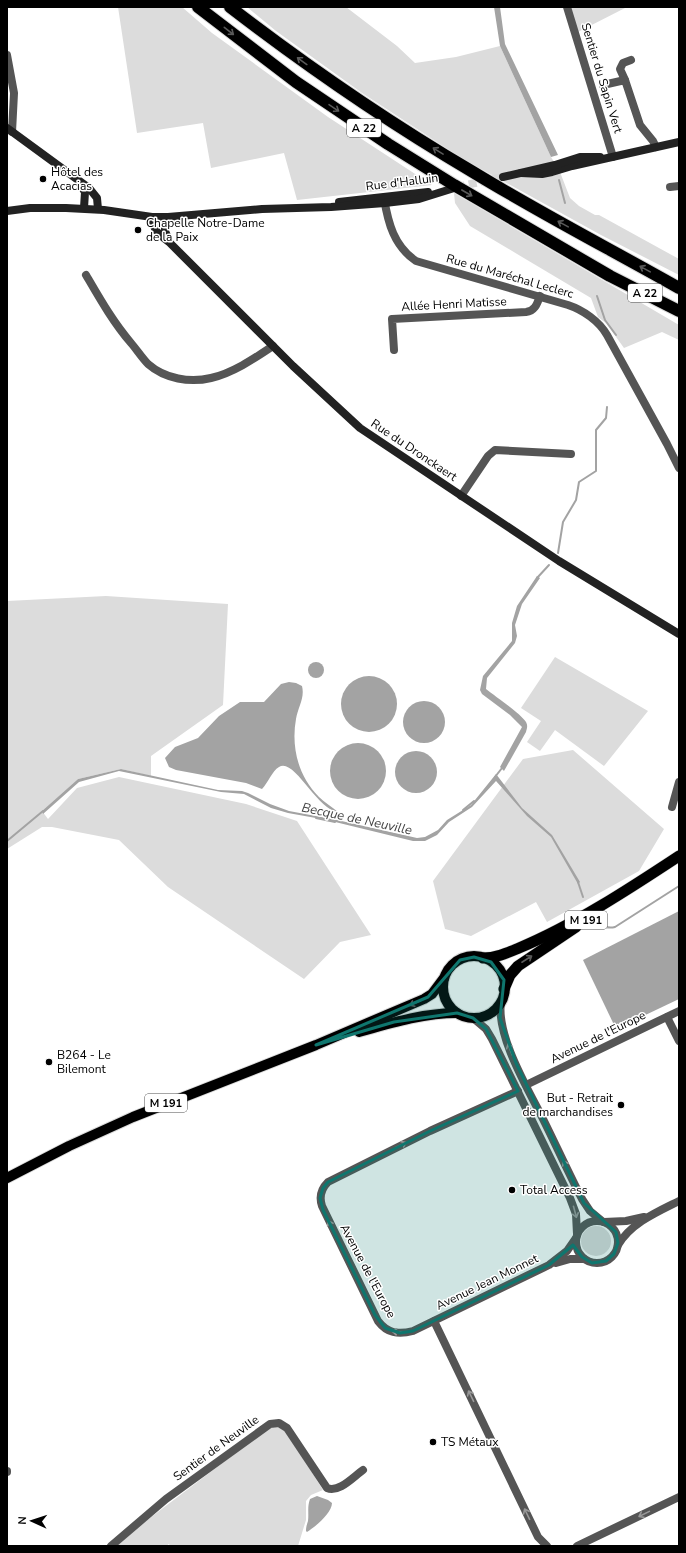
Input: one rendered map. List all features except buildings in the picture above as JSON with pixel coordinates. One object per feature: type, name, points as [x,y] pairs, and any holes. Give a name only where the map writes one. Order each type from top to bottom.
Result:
[{"type":"highway","name":"A 22","points":[[198,7],[285,74],[366,130],[454,185],[610,276],[679,311]]},
{"type":"highway","name":"A 22","points":[[230,7],[315,71],[398,126],[509,193],[679,288]]},
{"type":"highway","points":[[610,276],[617,284],[679,320]]},
{"type":"highway","name":"M 191","points":[[484,958],[498,956],[538,940],[599,906],[679,856]]},
{"type":"highway","name":"M 191","points":[[504,989],[510,975],[518,966],[604,908],[679,862]]},
{"type":"main road","points":[[10,130],[93,192],[97,198],[98,209]]},
{"type":"main road","points":[[503,177],[521,173],[542,174],[679,142]]},
{"type":"main road","points":[[75,178],[83,187],[85,192],[84,208]]},
{"type":"main road","name":"Rue d'Halluin","points":[[7,211],[30,208],[84,208],[152,217],[165,217],[297,208],[384,200],[419,199],[451,188],[384,200]]},
{"type":"main road","name":"Rue du Dronckaert","points":[[152,217],[155,231],[169,242],[293,366],[353,422],[559,561],[679,634]]},
{"type":"main road","points":[[165,217],[164,231],[169,242]]},
{"type":"main road","points":[[469,957],[484,958],[492,962],[498,968],[502,976],[504,989],[501,1002],[496,1009],[481,1017],[473,1018],[463,1016],[450,1007],[445,998],[443,988],[444,978],[449,969],[460,960],[469,957]]},
{"type":"main road","name":"M 191","points":[[7,1178],[69,1146],[133,1117],[316,1045],[428,997],[436,990],[444,978]]},
{"type":"main road","name":"M 191","points":[[316,1045],[394,1022],[437,1014],[457,1013]]},
{"type":"street","name":"Sentier du Sapin Vert","points":[[567,7],[613,157]]},
{"type":"street","points":[[7,55],[14,93],[10,130]]},
{"type":"street","points":[[631,60],[623,63],[620,69],[640,125],[656,147]]},
{"type":"street","points":[[604,84],[624,80]]},
{"type":"street","points":[[670,187],[679,186]]},
{"type":"street","name":"Rue du Maréchal Leclerc","points":[[384,200],[394,238],[404,251],[416,261],[540,296],[573,307],[588,316],[601,327],[679,468]]},
{"type":"street","points":[[86,275],[120,331],[148,364],[169,376],[193,380],[212,378],[250,360],[273,346]]},
{"type":"street","name":"Allée Henri Matisse","points":[[394,350],[392,319],[529,312],[535,308],[540,296]]},
{"type":"street","points":[[461,496],[488,456],[495,450],[571,454]]},
{"type":"street","points":[[672,807],[679,782]]},
{"type":"street","points":[[501,1002],[500,1012],[505,1034],[526,1085],[582,1199],[590,1211],[615,1230],[618,1237],[618,1245]]},
{"type":"street","name":"Avenue de l'Europe","points":[[526,1085],[679,1011]]},
{"type":"street","points":[[667,1017],[679,1041]]},
{"type":"street","points":[[473,1018],[483,1026],[489,1034],[573,1204],[577,1218],[577,1249],[584,1259],[594,1263],[604,1262],[613,1255],[618,1245],[631,1229],[652,1214],[679,1201]]},
{"type":"street","name":"Avenue de l'Europe","points":[[434,1321],[413,1331],[404,1333],[393,1333],[382,1326],[323,1210],[321,1203],[321,1192],[328,1182],[442,1125],[518,1091]]},
{"type":"street","points":[[576,1236],[581,1228],[594,1220],[626,1221],[652,1214]]},
{"type":"street","name":"Avenue Jean Monnet","points":[[550,1265],[567,1251],[576,1236]]},
{"type":"street","name":"Avenue Jean Monnet","points":[[434,1321],[550,1265],[566,1260],[584,1259]]},
{"type":"street","points":[[434,1321],[538,1536],[548,1546]]},
{"type":"street","name":"Sentier de Neuville","points":[[111,1546],[170,1497],[270,1424],[276,1423],[285,1426],[326,1488],[332,1490],[338,1488],[363,1470]]},
{"type":"street","points":[[577,1546],[679,1497]]},
{"type":"highlighted area","points":[[474,957],[491,962],[504,980],[500,1018],[516,1063],[584,1203],[616,1232],[618,1243],[614,1254],[606,1261],[592,1263],[582,1257],[573,1245],[549,1265],[413,1331],[400,1333],[385,1328],[375,1315],[323,1210],[320,1198],[323,1188],[328,1182],[430,1131],[518,1091],[486,1029],[473,1018],[457,1013],[394,1022],[316,1045],[428,997],[460,960]]},
{"type":"shaded area","points":[[118,7],[182,7],[212,33],[328,117],[432,185],[297,200],[284,153],[211,168],[203,123],[137,133]]},
{"type":"shaded area","points":[[247,7],[346,7],[397,46],[415,63],[456,57],[500,46],[551,157],[560,172],[570,198],[579,206],[595,215],[599,215],[679,259],[679,275],[601,235],[463,159],[362,93],[276,31]]},
{"type":"shaded area","points":[[494,7],[500,7],[505,44],[558,155],[551,157],[500,46]]},
{"type":"shaded area","points":[[569,7],[627,7],[576,33]]},
{"type":"shaded area","points":[[454,193],[679,325],[679,340],[662,332],[624,348],[606,323],[598,317],[591,298],[470,226],[455,203]]},
{"type":"shaded area","points":[[537,576],[540,578],[522,604],[515,625],[517,636],[515,643],[487,678],[486,689],[519,714],[527,725],[526,732],[504,771],[500,767],[522,727],[510,715],[482,694],[480,690],[483,676],[512,641],[512,623],[517,606]]},
{"type":"shaded area","points":[[106,596],[228,604],[223,705],[151,756],[151,776],[121,769],[78,779],[42,811],[48,819],[77,788],[119,777],[246,804],[297,821],[371,935],[340,942],[304,979],[168,887],[119,840],[52,827],[42,827],[7,849],[7,601]]},
{"type":"shaded area","points":[[555,657],[648,711],[604,766],[555,730],[540,751],[527,742],[541,721],[521,708]]},
{"type":"shaded area","points":[[313,662],[319,662],[324,667],[322,676],[319,678],[313,678],[308,673],[308,667]]},
{"type":"shaded area","points":[[369,676],[384,681],[392,689],[397,704],[392,719],[384,727],[369,732],[354,727],[346,719],[341,704],[346,689],[354,681]]},
{"type":"shaded area","points":[[289,682],[302,686],[303,690],[295,730],[296,750],[301,770],[312,789],[319,797],[338,812],[330,809],[322,803],[299,776],[285,766],[279,767],[272,774],[262,789],[246,783],[176,770],[169,767],[165,758],[175,747],[198,738],[219,716],[240,702],[264,702],[281,684]]},
{"type":"shaded area","points":[[424,701],[439,707],[445,722],[439,737],[424,743],[409,737],[403,722],[409,707]]},
{"type":"shaded area","points":[[358,743],[373,748],[381,756],[386,771],[381,786],[373,794],[358,799],[343,794],[335,786],[330,771],[335,756],[343,748]]},
{"type":"shaded area","points":[[573,750],[664,829],[639,871],[547,922],[536,902],[471,936],[445,929],[433,881],[523,759]]},
{"type":"shaded area","points":[[416,751],[431,757],[437,772],[431,787],[416,793],[401,787],[395,772],[401,757]]},
{"type":"shaded area","points":[[121,769],[218,790],[242,791],[289,811],[417,838],[425,837],[438,830],[447,820],[471,805],[496,774],[522,808],[552,835],[580,882],[578,884],[551,837],[527,816],[496,781],[472,807],[449,822],[437,835],[425,841],[413,841],[327,820],[288,813],[271,808],[244,794],[221,792],[119,771],[79,782],[43,814],[42,811],[78,779]]},
{"type":"shaded area","points":[[679,911],[679,999],[616,1029],[583,960]]},
{"type":"shaded area","points":[[596,1226],[607,1230],[611,1241],[607,1252],[596,1256],[585,1252],[581,1241],[585,1230]]},
{"type":"shaded area","points":[[276,1426],[284,1428],[323,1490],[311,1495],[306,1501],[306,1520],[298,1546],[170,1546],[169,1544],[166,1546],[113,1546],[266,1430]]},
{"type":"shaded area","points":[[317,1496],[332,1503],[331,1507],[322,1519],[307,1532],[309,1502],[310,1499]]},
{"type":"waterway","name":"Becque de Neuville","points":[[559,180],[565,203]]},
{"type":"waterway","name":"Becque de Neuville","points":[[597,296],[605,320],[616,335]]},
{"type":"waterway","name":"Becque de Neuville","points":[[558,553],[563,522],[576,500],[579,482],[596,471],[596,430],[606,418],[607,407]]},
{"type":"waterway","name":"Becque de Neuville","points":[[537,578],[549,565]]},
{"type":"waterway","name":"Becque de Neuville","points":[[495,777],[502,768]]},
{"type":"waterway","name":"Becque de Neuville","points":[[463,810],[474,801]]},
{"type":"waterway","name":"Becque de Neuville","points":[[7,841],[43,811]]},
{"type":"waterway","name":"Becque de Neuville","points":[[316,818],[335,822]]},
{"type":"waterway","points":[[578,882],[583,897]]},
{"type":"waterway","points":[[598,920],[605,926],[610,928],[615,927],[679,886]]},
{"type":"tunnel","points":[[457,187],[503,177]]},
{"type":"place","name":"Hôtel des Acacias","points":[[43,179]]},
{"type":"place","name":"Chapelle Notre-Dame de la Paix","points":[[138,230]]},
{"type":"place","name":"B264 - Le Bilemont","points":[[49,1062]]},
{"type":"place","name":"But - Retrait de marchandises","points":[[621,1105]]},
{"type":"place","name":"Total Access","points":[[512,1190]]},
{"type":"place","name":"TS Métaux","points":[[433,1442]]}]
